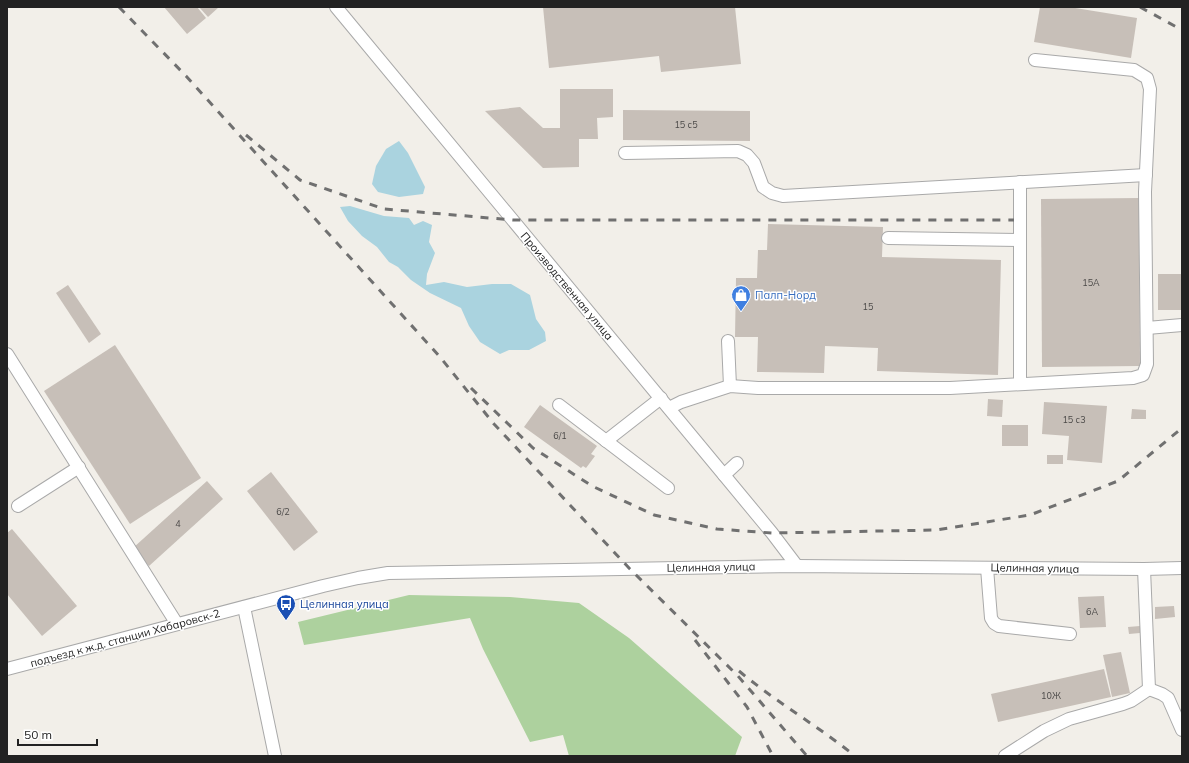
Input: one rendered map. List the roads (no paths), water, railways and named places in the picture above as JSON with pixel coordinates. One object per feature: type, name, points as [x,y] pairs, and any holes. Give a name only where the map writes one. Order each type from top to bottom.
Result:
[{"type":"street","name":"Производственная улица","points":[[336,7],[665,403],[772,533],[797,566]]},
{"type":"street","points":[[606,441],[665,403],[681,402],[730,386],[758,388],[950,388],[1133,378],[1143,375],[1147,364],[1145,192],[1150,89],[1146,78],[1134,70],[1035,60]]},
{"type":"street","points":[[625,153],[738,151],[747,155],[754,163],[763,187],[772,193],[783,196],[1146,175]]},
{"type":"street","points":[[1020,182],[1020,384]]},
{"type":"street","points":[[888,238],[1019,240]]},
{"type":"street","points":[[1147,328],[1182,325]]},
{"type":"street","points":[[728,341],[730,386]]},
{"type":"street","points":[[7,354],[177,624]]},
{"type":"street","points":[[559,405],[668,488]]},
{"type":"street","points":[[724,475],[737,463]]},
{"type":"street","points":[[18,506],[79,467]]},
{"type":"street","name":"Целинная улица","points":[[244,607],[323,586],[388,573],[797,566],[1182,568]]},
{"type":"street","points":[[987,568],[991,618],[994,624],[1012,629],[1070,634]]},
{"type":"street","points":[[1144,569],[1149,689]]},
{"type":"street","points":[[244,607],[275,756]]},
{"type":"street","name":"подъезд к ж.д. станции Хабаровск-2","points":[[7,669],[244,607]]},
{"type":"street","points":[[1149,689],[1168,698],[1182,730]]},
{"type":"street","points":[[1005,756],[1044,731],[1068,719],[1123,704],[1131,701],[1149,689]]},
{"type":"water","points":[[399,141],[408,153],[425,187],[423,194],[399,197],[378,192],[372,184],[376,166],[386,149]]},
{"type":"water","points":[[350,206],[384,216],[409,218],[414,225],[423,221],[432,225],[429,242],[435,253],[427,274],[426,285],[444,282],[467,287],[492,284],[511,284],[530,295],[536,319],[545,332],[546,341],[529,350],[509,350],[500,354],[480,342],[469,326],[461,308],[430,293],[411,280],[398,267],[389,262],[377,247],[362,236],[348,221],[340,207]]},
{"type":"railway","points":[[119,7],[186,76],[440,357],[494,424],[629,568],[738,676],[807,756]]},
{"type":"railway","points":[[1140,7],[1182,30]]},
{"type":"railway","points":[[246,135],[300,180],[384,209],[513,220],[1014,220]]},
{"type":"railway","points":[[471,388],[533,448],[592,486],[654,515],[717,529],[772,533],[936,530],[1030,515],[1118,481],[1182,428]]},
{"type":"railway","points":[[695,640],[747,707],[773,756]]},
{"type":"railway","points":[[739,671],[855,756]]},
{"type":"place","name":"Палп-Норд","points":[[741,312]]},
{"type":"place","name":"Целинная улица","points":[[286,621]]}]
